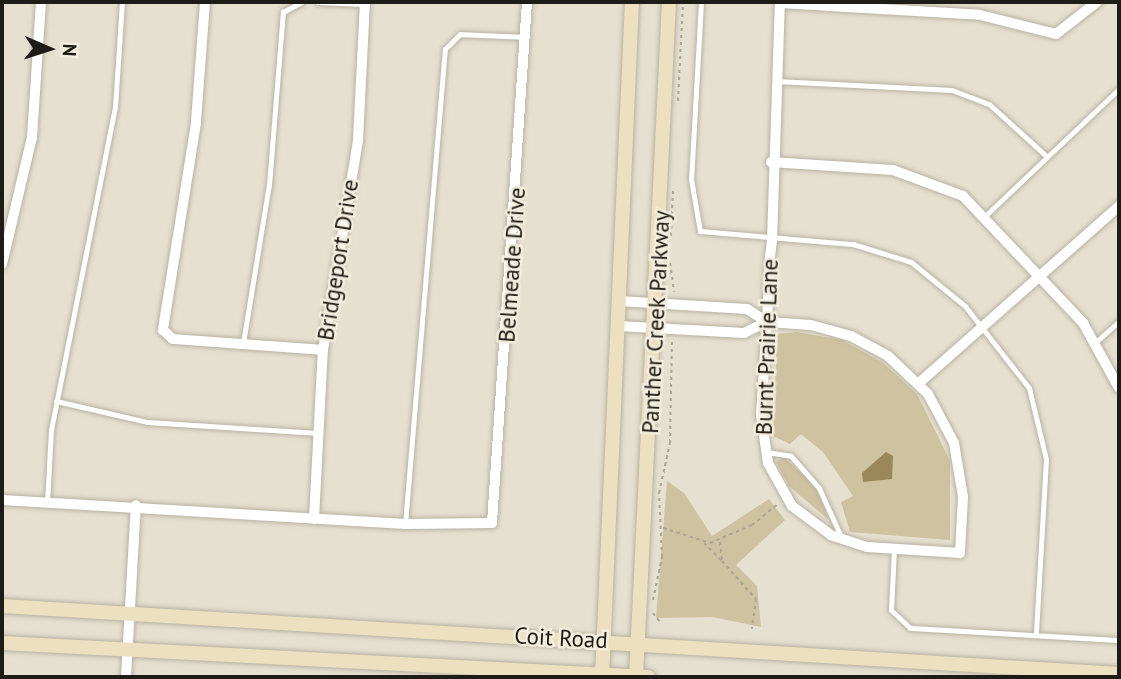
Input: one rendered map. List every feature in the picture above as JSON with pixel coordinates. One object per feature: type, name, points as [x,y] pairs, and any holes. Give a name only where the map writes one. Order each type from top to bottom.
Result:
[{"type":"main road","name":"Panther Creek Parkway","points":[[602,676],[600,641],[618,326],[632,2]]},
{"type":"main road","name":"Panther Creek Parkway","points":[[636,677],[656,328],[669,2]]},
{"type":"main road","name":"Coit Road","points":[[2,606],[639,642],[970,671],[1119,674]]},
{"type":"main road","name":"Coit Road","points":[[2,643],[648,677]]},
{"type":"street","points":[[2,264],[32,137],[41,2]]},
{"type":"street","points":[[205,2],[196,123],[164,334],[323,350]]},
{"type":"street","name":"Belmeade Drive","points":[[405,524],[488,525],[496,510],[527,2]]},
{"type":"street","points":[[780,2],[940,7],[1056,34],[1097,2]]},
{"type":"street","name":"Burnt Prairie Lane","points":[[780,2],[771,162],[772,240],[766,322],[764,452],[785,496],[810,522],[843,540],[894,549],[960,553],[958,456],[943,417],[919,383]]},
{"type":"street","name":"Bridgeport Drive","points":[[314,519],[323,350],[358,140],[365,3]]},
{"type":"street","points":[[771,162],[907,173],[950,189],[986,215],[1041,275],[1097,341],[1119,388]]},
{"type":"street","points":[[619,301],[747,309],[766,322],[851,336],[919,383],[1119,206]]},
{"type":"street","points":[[618,326],[744,333],[766,322]]},
{"type":"street","points":[[2,500],[136,505],[405,524]]},
{"type":"street","points":[[126,677],[136,505]]},
{"type":"lane","points":[[47,503],[56,401],[103,186],[122,2]]},
{"type":"lane","points":[[243,343],[274,148],[283,12],[302,2]]},
{"type":"lane","points":[[317,2],[365,3]]},
{"type":"lane","points":[[701,2],[694,221],[707,235],[853,244],[911,262],[982,327],[1029,388],[1044,434],[1036,635]]},
{"type":"lane","points":[[405,524],[445,49],[460,34],[526,37]]},
{"type":"lane","points":[[776,81],[952,90],[989,104],[1045,155]]},
{"type":"lane","points":[[986,215],[1045,155],[1119,89]]},
{"type":"lane","points":[[1097,341],[1119,321]]},
{"type":"lane","points":[[56,401],[147,422],[318,433]]},
{"type":"lane","points":[[764,452],[791,456],[820,488],[843,540]]},
{"type":"lane","points":[[894,549],[891,610],[897,622],[1119,640]]},
{"type":"path","points":[[704,542],[720,541],[752,525],[785,496]]},
{"type":"path","points":[[662,528],[687,531],[704,542],[757,598],[752,629]]},
{"type":"path","points":[[720,541],[722,561]]},
{"type":"shaded area","points":[[797,332],[842,340],[882,362],[917,394],[950,461],[950,540],[850,532],[841,502],[853,496],[823,452],[801,434],[790,444],[773,436],[777,334]]},
{"type":"shaded area","points":[[886,452],[893,456],[892,479],[863,482],[862,473]]},
{"type":"shaded area","points":[[784,457],[816,487],[829,520],[789,486],[776,462]]},
{"type":"shaded area","points":[[667,481],[684,493],[712,536],[769,499],[785,520],[736,565],[757,586],[761,627],[712,617],[656,618]]}]
